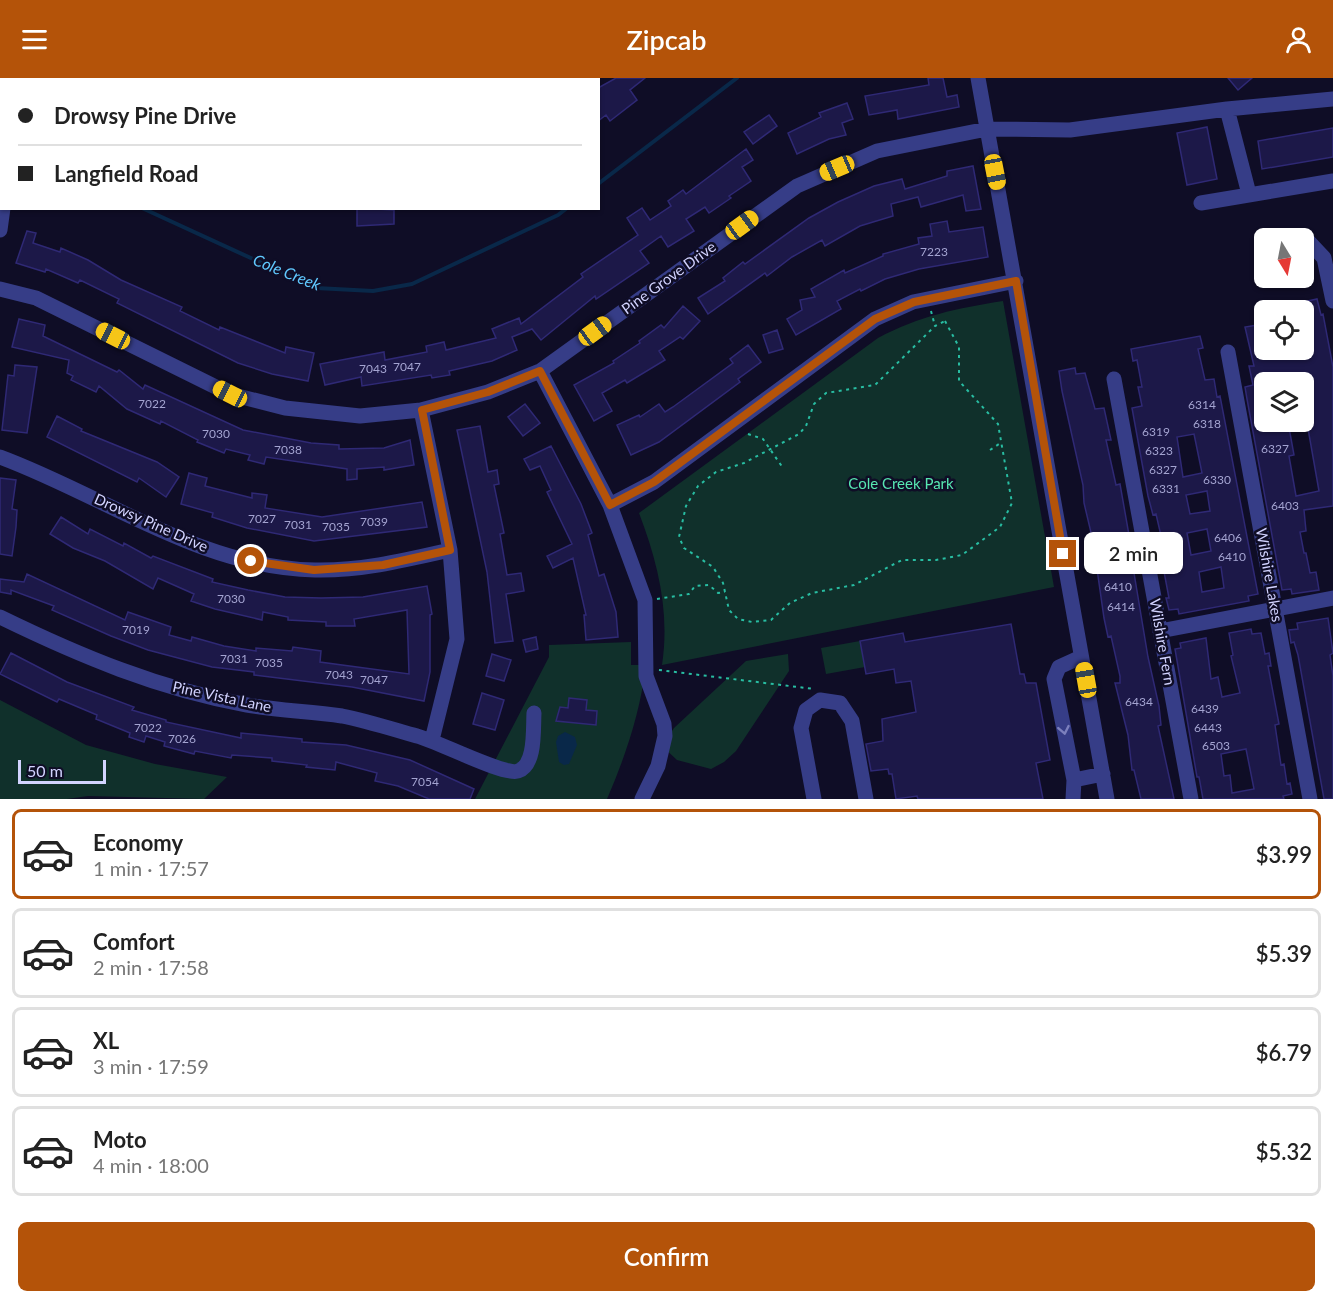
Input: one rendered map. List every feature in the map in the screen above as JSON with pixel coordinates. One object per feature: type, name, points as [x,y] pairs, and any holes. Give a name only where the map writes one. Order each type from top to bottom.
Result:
[{"type":"street","points":[[978,78],[1107,799]]},
{"type":"street","name":"Pine Grove Drive","points":[[0,290],[36,298],[230,394],[285,408],[360,416],[422,410],[488,392],[540,371],[797,186],[877,151],[987,129],[1070,130],[1227,109],[1333,99]]},
{"type":"street","points":[[1227,109],[1249,194]]},
{"type":"street","points":[[1201,203],[1333,181]]},
{"type":"street","points":[[0,230],[3,210]]},
{"type":"street","points":[[1314,247],[1324,258],[1333,301]]},
{"type":"street","points":[[610,505],[654,482],[875,319],[914,302],[1016,281]]},
{"type":"street","name":"Wilshire Lakes","points":[[1228,352],[1310,799]]},
{"type":"street","points":[[540,371],[610,505],[645,600],[646,676],[664,724],[664,749],[642,799]]},
{"type":"street","name":"Wilshire Fern","points":[[1114,379],[1191,799]]},
{"type":"street","points":[[422,410],[450,550],[457,639],[432,740]]},
{"type":"street","name":"Drowsy Pine Drive","points":[[0,457],[43,473],[191,543],[251,561],[314,570],[383,565],[450,550]]},
{"type":"street","points":[[1161,631],[1333,598]]},
{"type":"street","name":"Pine Vista Lane","points":[[0,617],[72,652],[133,676],[247,705],[343,716],[432,740],[512,773],[526,766],[530,756],[534,713]]},
{"type":"street","points":[[1073,799],[1074,780],[1054,679],[1059,667],[1081,657]]},
{"type":"street","points":[[814,799],[801,728],[806,710],[820,700],[840,703],[852,721],[866,799]]},
{"type":"street","points":[[1074,780],[1103,774]]},
{"type":"path","points":[[945,321],[959,347],[959,381],[998,424],[1012,503],[1000,527],[962,555],[936,560],[902,560],[854,585],[812,593],[790,603],[771,620],[752,622],[738,619],[729,610],[723,583],[713,567],[684,548],[679,537],[686,506],[698,486],[716,472],[744,463],[771,448],[799,434],[806,426],[814,404],[826,393],[875,385],[935,326],[945,321]]},
{"type":"path","points":[[747,434],[763,439],[783,468]]},
{"type":"path","points":[[990,450],[1002,442]]},
{"type":"path","points":[[645,600],[689,594],[695,586],[709,585],[718,593],[725,592]]},
{"type":"path","points":[[646,657],[660,656],[659,670],[820,689]]},
{"type":"green space","name":"Cole Creek Park","points":[[1003,301],[1054,587],[662,665],[664,626],[661,588],[652,550],[639,513],[878,338],[908,324],[939,314]]},
{"type":"green space","points":[[860,641],[865,667],[826,674],[821,648]]},
{"type":"green space","points":[[631,642],[631,665],[646,665],[631,733],[607,799],[475,799],[549,657],[549,645]]},
{"type":"green space","points":[[788,654],[789,671],[736,751],[724,762],[711,769],[677,760],[662,746],[674,728],[746,661]]},
{"type":"green space","points":[[0,700],[86,745],[155,764],[227,777],[204,799],[88,796],[67,799],[0,799]]},
{"type":"water","points":[[565,732],[575,737],[577,745],[569,764],[564,765],[559,762],[556,742],[558,736]]},
{"type":"building","points":[[616,78],[645,78],[630,90],[637,100],[610,121],[606,115],[600,120],[600,87]]},
{"type":"building","points":[[928,78],[943,78],[947,97],[957,95],[959,107],[898,119],[897,110],[869,115],[865,96],[929,85]]},
{"type":"building","points":[[1228,78],[1252,78],[1238,90]]},
{"type":"building","points":[[847,103],[853,119],[842,123],[846,135],[829,139],[797,154],[788,133],[821,117],[819,113]]},
{"type":"building","points":[[769,115],[777,126],[753,144],[744,132]]},
{"type":"building","points":[[1207,127],[1217,179],[1187,185],[1177,133]]},
{"type":"building","points":[[1333,128],[1333,157],[1262,169],[1258,141]]},
{"type":"building","points":[[746,149],[753,160],[742,167],[751,181],[709,213],[705,207],[686,219],[694,231],[668,247],[661,236],[640,251],[649,263],[596,299],[595,296],[541,340],[532,329],[512,337],[517,350],[492,361],[449,371],[450,375],[432,378],[431,375],[362,386],[361,377],[325,385],[320,364],[384,352],[385,360],[427,352],[426,346],[444,342],[446,350],[496,338],[492,329],[519,318],[521,324],[583,277],[581,274],[638,235],[627,218],[642,208],[650,220],[671,206],[668,201],[683,190],[686,194]]},
{"type":"building","points":[[973,166],[981,209],[966,211],[963,195],[921,207],[918,197],[891,204],[893,216],[860,226],[825,246],[822,240],[792,257],[767,276],[765,273],[708,314],[698,298],[725,281],[723,278],[743,262],[745,264],[809,218],[838,202],[874,186],[902,179],[905,189],[947,176],[947,171]]},
{"type":"building","points":[[357,210],[394,210],[394,224],[357,226]]},
{"type":"building","points":[[947,221],[949,232],[983,227],[988,257],[919,269],[885,279],[861,291],[860,289],[837,301],[841,309],[796,335],[787,319],[802,310],[800,300],[815,297],[811,289],[844,270],[845,273],[883,254],[919,244],[918,238],[932,236],[930,224]]},
{"type":"building","points":[[27,231],[36,233],[33,243],[60,252],[61,248],[88,260],[121,280],[182,307],[180,311],[219,330],[220,327],[285,353],[286,347],[314,353],[308,381],[272,374],[238,363],[117,303],[119,299],[80,280],[78,283],[46,269],[45,272],[16,263]]},
{"type":"building","points":[[1317,299],[1321,315],[1323,314],[1333,367],[1333,506],[1304,510],[1306,531],[1300,532],[1310,573],[1316,572],[1319,590],[1292,594],[1291,589],[1282,590],[1245,387],[1253,385],[1249,366],[1254,366],[1245,327],[1254,326],[1254,360],[1314,360],[1312,300]],"holes":[[[1254,372],[1314,372],[1314,432],[1309,432],[1319,491],[1296,496],[1289,456],[1294,455],[1290,432],[1254,432]]]},
{"type":"building","points":[[683,306],[700,321],[683,339],[680,337],[659,351],[665,360],[627,383],[625,380],[602,393],[612,411],[594,421],[574,385],[614,363],[613,361],[661,325],[664,328]]},
{"type":"building","points":[[19,319],[45,325],[43,336],[117,372],[119,370],[143,389],[145,385],[243,430],[311,443],[339,445],[339,449],[384,448],[410,440],[414,465],[384,470],[384,467],[357,469],[357,479],[347,480],[347,469],[266,457],[264,464],[248,460],[250,455],[226,449],[224,453],[197,442],[198,440],[161,421],[160,424],[127,409],[99,386],[96,392],[71,380],[73,376],[67,373],[69,360],[12,347]]},
{"type":"building","points":[[777,330],[783,349],[769,353],[763,335]]},
{"type":"building","points":[[1200,336],[1203,348],[1198,349],[1205,380],[1214,379],[1217,397],[1220,396],[1258,594],[1248,596],[1249,601],[1179,614],[1178,609],[1169,610],[1166,598],[1169,598],[1158,540],[1162,540],[1156,514],[1153,515],[1148,496],[1132,408],[1142,406],[1138,387],[1142,387],[1137,360],[1133,361],[1131,349]],"holes":[[[1194,434],[1202,473],[1183,477],[1177,437]],[[1207,491],[1210,511],[1190,514],[1186,495]],[[1207,529],[1211,551],[1191,555],[1187,533]],[[1221,567],[1224,588],[1202,592],[1199,572]]]},
{"type":"building","points":[[748,345],[761,362],[738,379],[740,382],[659,442],[631,455],[617,425],[639,415],[640,417],[659,404],[665,412],[733,363],[730,359]]},
{"type":"building","points":[[15,365],[37,367],[27,433],[2,430],[8,375],[14,376]]},
{"type":"building","points":[[1075,368],[1076,374],[1085,373],[1095,409],[1104,408],[1111,440],[1106,440],[1116,485],[1120,484],[1129,535],[1126,535],[1130,561],[1132,561],[1148,657],[1159,706],[1161,725],[1158,726],[1174,799],[1141,799],[1134,770],[1132,770],[1128,735],[1115,683],[1120,683],[1120,676],[1111,636],[1108,637],[1104,618],[1093,541],[1084,503],[1083,485],[1059,371]]},
{"type":"building","points":[[525,404],[540,423],[523,436],[508,417]]},
{"type":"building","points":[[57,416],[82,429],[81,431],[157,462],[179,477],[166,497],[139,478],[137,482],[47,437]]},
{"type":"building","points":[[480,426],[488,472],[497,470],[499,484],[494,485],[504,533],[500,534],[507,575],[521,573],[524,591],[506,594],[513,641],[495,643],[487,572],[457,430]]},
{"type":"building","points":[[551,446],[581,504],[592,533],[588,535],[599,576],[604,574],[616,612],[618,637],[586,640],[584,615],[586,615],[573,558],[553,568],[547,556],[572,544],[547,492],[551,490],[540,466],[530,470],[524,459]]},
{"type":"building","points":[[189,473],[207,478],[205,486],[252,498],[252,493],[267,495],[265,508],[322,517],[422,502],[427,527],[314,541],[247,528],[212,517],[213,513],[181,504]]},
{"type":"building","points":[[0,478],[16,480],[12,509],[17,510],[12,556],[0,554]]},
{"type":"building","points":[[61,517],[88,534],[90,529],[123,546],[124,543],[151,558],[153,556],[213,579],[212,582],[285,597],[363,597],[427,586],[432,614],[430,615],[430,672],[424,701],[352,687],[254,675],[254,672],[212,667],[148,650],[111,636],[52,610],[54,606],[11,590],[11,594],[0,592],[0,579],[24,582],[27,574],[125,620],[128,612],[171,627],[169,635],[191,641],[192,637],[224,646],[256,651],[256,648],[292,651],[293,647],[321,651],[320,662],[409,674],[407,610],[354,619],[355,626],[326,626],[326,622],[288,620],[288,617],[263,612],[262,620],[215,609],[191,601],[194,594],[158,578],[153,589],[105,561],[73,548],[50,534]]},
{"type":"building","points":[[1328,618],[1333,653],[1330,655],[1333,676],[1333,799],[1324,799],[1298,655],[1294,642],[1291,643],[1289,630],[1298,629],[1297,623]]},
{"type":"building","points":[[1011,624],[1020,674],[1024,674],[1026,683],[1036,683],[1050,760],[1036,763],[1043,799],[918,799],[917,796],[896,799],[892,774],[889,774],[888,769],[871,771],[866,744],[883,741],[882,719],[916,712],[911,681],[896,683],[894,669],[866,674],[860,641],[903,633],[905,642]]},
{"type":"building","points":[[1251,629],[1252,634],[1261,633],[1265,654],[1269,653],[1271,666],[1268,666],[1279,724],[1275,725],[1281,765],[1284,764],[1287,784],[1290,783],[1292,794],[1283,796],[1284,799],[1203,799],[1199,777],[1197,777],[1175,649],[1181,648],[1180,643],[1206,638],[1211,679],[1218,677],[1222,697],[1240,693],[1231,656],[1233,655],[1229,633]],"holes":[[[1246,749],[1254,789],[1232,793],[1230,775],[1224,776],[1221,754]]]},
{"type":"building","points":[[536,637],[538,649],[526,652],[523,640]]},
{"type":"building","points":[[11,653],[67,682],[134,707],[132,710],[166,720],[166,722],[241,738],[241,733],[302,739],[302,742],[346,745],[410,760],[474,789],[470,799],[429,799],[398,786],[375,781],[377,773],[336,762],[335,770],[306,767],[307,765],[272,761],[272,758],[232,755],[231,758],[195,751],[194,754],[164,746],[165,742],[146,736],[144,742],[129,737],[130,733],[96,719],[97,715],[59,699],[57,702],[0,674]]},
{"type":"building","points":[[492,654],[511,660],[504,681],[486,676]]},
{"type":"building","points":[[482,693],[504,700],[495,730],[473,724]]},
{"type":"building","points":[[569,698],[587,700],[586,710],[597,711],[596,725],[556,721],[560,707],[568,708]]},
{"type":"waterway","name":"Cole Creek","points":[[600,182],[737,78]]},
{"type":"waterway","name":"Cole Creek","points":[[146,210],[316,288],[373,291],[412,284],[564,210]]},
{"type":"route","points":[[251,561],[314,570],[383,565],[450,550],[422,410],[488,392],[540,371],[610,505],[654,482],[875,319],[914,302],[1016,281],[1033,393],[1063,554]]}]
